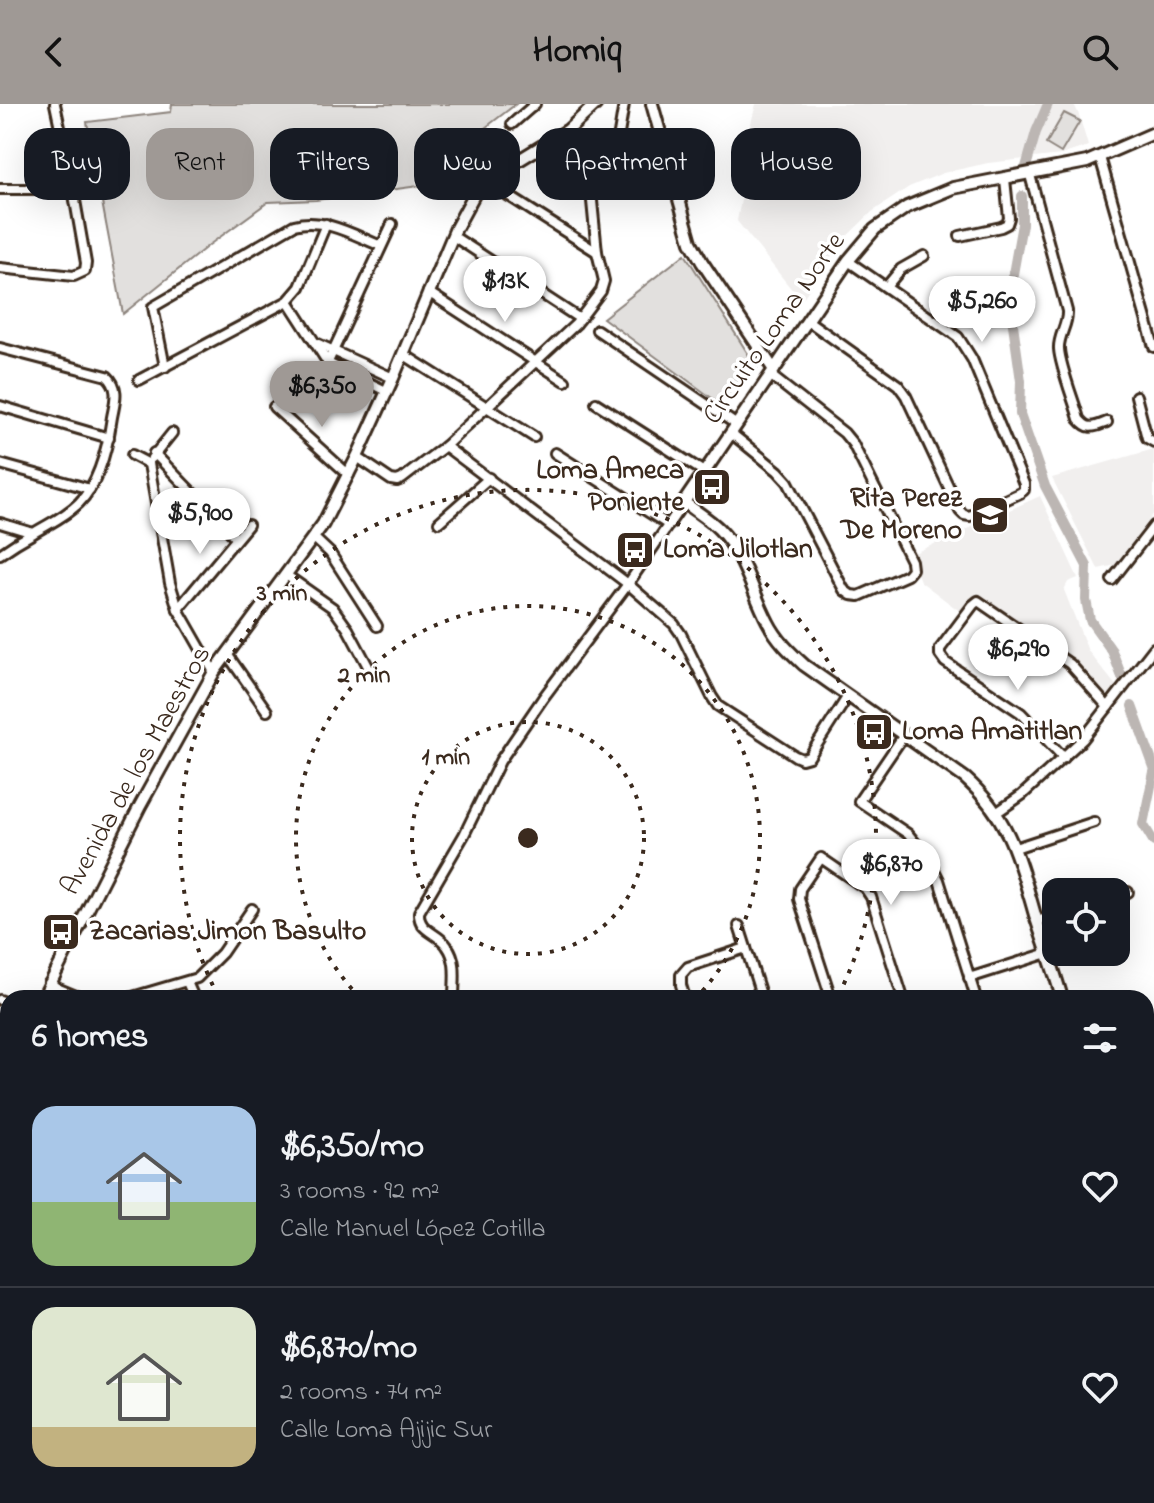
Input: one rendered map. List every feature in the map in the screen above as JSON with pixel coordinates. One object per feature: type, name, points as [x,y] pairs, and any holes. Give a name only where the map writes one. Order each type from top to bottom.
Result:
[{"type":"street","points":[[55,104],[60,128]]},
{"type":"street","points":[[512,124],[535,104]]},
{"type":"street","points":[[520,159],[568,130],[596,104]]},
{"type":"street","points":[[357,457],[397,481],[445,446],[580,319],[601,291],[604,281],[597,252],[591,191],[619,134],[624,104]]},
{"type":"street","points":[[597,330],[734,429],[778,471],[788,482],[844,590],[859,596],[907,575],[912,569],[911,561],[853,444],[772,372],[702,262],[691,242],[652,104]]},
{"type":"street","name":"Circuito Loma Norte","points":[[454,990],[455,963],[441,939],[425,929],[419,912],[464,835],[500,761],[628,584],[848,261],[875,229],[907,207],[953,188],[1087,162],[1154,133]]},
{"type":"street","points":[[1100,157],[1154,347]]},
{"type":"street","points":[[1030,175],[1067,311],[1059,353],[1079,419],[1085,426],[1093,428],[1107,422]]},
{"type":"street","points":[[960,236],[1007,224],[1005,179]]},
{"type":"street","points":[[0,189],[24,189]]},
{"type":"street","points":[[0,268],[74,276],[85,271],[75,200]]},
{"type":"street","name":"Avenida de los Maestros","points":[[46,990],[140,806],[214,672],[323,524],[349,475],[471,200]]},
{"type":"street","points":[[515,200],[597,252]]},
{"type":"street","points":[[165,367],[152,309],[154,306],[294,225],[326,224],[381,246]]},
{"type":"street","points":[[139,380],[288,301],[300,287],[326,224]]},
{"type":"street","points":[[321,377],[392,224]]},
{"type":"street","points":[[453,236],[580,319]]},
{"type":"street","points":[[886,287],[901,269],[924,256]]},
{"type":"street","points":[[807,320],[898,385],[964,515],[970,516],[1024,490],[972,359],[958,337],[848,261]]},
{"type":"street","points":[[428,292],[565,381]]},
{"type":"street","points":[[288,301],[328,363],[386,391]]},
{"type":"street","points":[[315,343],[393,378]]},
{"type":"street","points":[[0,348],[107,376],[114,383],[116,391],[109,438],[90,489],[79,503],[58,520],[0,554]]},
{"type":"street","points":[[403,354],[534,437]]},
{"type":"street","points":[[1136,396],[1147,438],[1154,442]]},
{"type":"street","points":[[596,403],[704,472]]},
{"type":"street","points":[[0,406],[109,438]]},
{"type":"street","points":[[274,407],[349,475]]},
{"type":"street","points":[[172,433],[154,453],[149,464],[170,583],[178,609],[214,672]]},
{"type":"street","points":[[445,446],[628,584],[674,624],[718,706],[802,759],[809,757],[848,696]]},
{"type":"street","points":[[154,453],[236,538]]},
{"type":"street","points":[[555,453],[669,525]]},
{"type":"street","points":[[132,455],[149,464]]},
{"type":"street","points":[[0,464],[90,489]]},
{"type":"street","points":[[439,522],[489,478]]},
{"type":"street","points":[[684,502],[719,529],[736,552],[768,623],[782,645],[804,665],[965,778],[980,792],[996,813],[1015,848],[1042,936]]},
{"type":"street","points":[[0,523],[33,533]]},
{"type":"street","points":[[178,609],[248,525]]},
{"type":"street","points":[[1112,580],[1154,526]]},
{"type":"street","points":[[313,537],[330,553],[377,626]]},
{"type":"street","points":[[286,575],[333,608],[370,670]]},
{"type":"street","points":[[1064,758],[1021,713],[945,662],[940,655],[940,649],[978,601],[1070,664],[1108,707]]},
{"type":"street","points":[[996,813],[1087,741],[1108,707],[1153,652]]},
{"type":"street","points":[[227,654],[267,711]]},
{"type":"street","points":[[904,735],[859,801],[908,834],[929,860],[939,880],[973,990]]},
{"type":"street","points":[[1015,848],[1094,822]]},
{"type":"street","points":[[828,990],[799,899],[799,893],[821,858],[865,888],[871,897],[900,990]]},
{"type":"street","points":[[158,990],[197,978],[222,953],[252,909]]},
{"type":"street","points":[[1037,921],[1042,919]]},
{"type":"street","points":[[739,926],[759,990]]},
{"type":"street","points":[[683,990],[681,975],[688,967],[746,948]]},
{"type":"street","points":[[969,978],[1042,955]]},
{"type":"street","points":[[1052,966],[1060,990]]},
{"type":"street","points":[[187,982],[190,990]]},
{"type":"street","points":[[49,983],[64,990]]},
{"type":"shaded area","points":[[172,104],[516,104],[485,128],[414,128],[414,187],[398,189],[398,128],[270,128],[270,200],[316,200],[268,202],[123,314],[102,200],[130,200],[130,128],[88,128],[87,122],[171,112]]},
{"type":"shaded area","points":[[756,104],[1074,104],[1088,146],[1061,155],[988,163],[943,173],[909,187],[872,212],[842,241],[801,301],[737,221],[741,200],[861,200],[861,128],[750,128]]},
{"type":"shaded area","points":[[1064,113],[1080,121],[1061,153],[1046,144]]},
{"type":"shaded area","points":[[685,254],[757,368],[724,407],[603,318]]},
{"type":"shaded area","points":[[1154,449],[1154,513],[1116,565],[1098,569],[1052,478]]},
{"type":"shaded area","points":[[1040,496],[1078,578],[1068,582],[1064,590],[1088,651],[1117,687],[1108,700],[1073,660],[976,593],[962,613],[920,581],[910,555]]},
{"type":"waterway","points":[[1026,167],[1048,104]]},
{"type":"waterway","points":[[1022,196],[1022,224],[1009,296],[1021,381],[1020,414],[1045,486],[1087,566],[1086,600],[1090,620],[1112,651],[1122,677]]},
{"type":"waterway","points":[[1132,706],[1154,767]]},
{"type":"waterway","points":[[1154,772],[1143,824],[1154,842]]},
{"type":"place","name":"Loma Ameca Poniente","points":[[712,487]]},
{"type":"place","name":"Rita Perez De Moreno","points":[[990,515]]},
{"type":"place","name":"Loma Jilotlan","points":[[635,550]]},
{"type":"place","name":"Loma Amatitlan","points":[[874,732]]},
{"type":"place","name":"Zacarias Jimon Basulto","points":[[61,932]]}]
